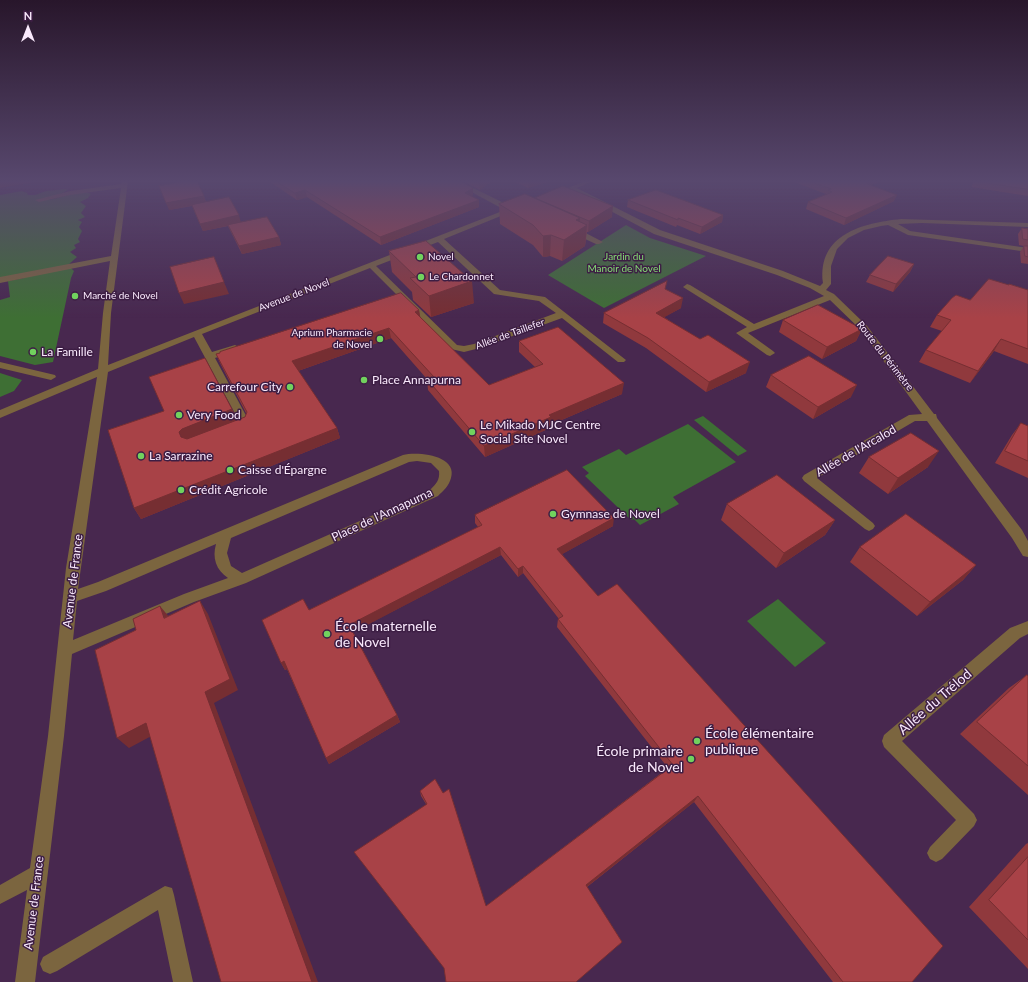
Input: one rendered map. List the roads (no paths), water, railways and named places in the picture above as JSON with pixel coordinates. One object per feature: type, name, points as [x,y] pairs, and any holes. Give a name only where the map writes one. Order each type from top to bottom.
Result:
[{"type":"street","name":"Avenue de France","points":[[25,982],[56,736],[70,597],[103,370],[118,227]]},
{"type":"street","name":"Avenue de Novel","points":[[0,414],[103,370],[467,227]]},
{"type":"street","points":[[564,227],[599,242]]},
{"type":"street","name":"Route du Périmètre","points":[[648,227],[658,232],[774,271],[826,293],[864,328],[1023,534],[1028,552]]},
{"type":"street","points":[[770,353],[740,333],[754,328],[826,293],[826,273],[829,257],[833,247],[856,230],[865,227]]},
{"type":"street","points":[[897,227],[908,233],[1028,250]]},
{"type":"street","name":"Allée de Taillefer","points":[[438,238],[497,292],[542,299],[621,360]]},
{"type":"street","points":[[0,280],[114,258]]},
{"type":"street","name":"Allée de Taillefer","points":[[371,265],[401,299],[448,342],[457,348],[477,346],[562,314]]},
{"type":"street","points":[[687,287],[754,328]]},
{"type":"street","points":[[197,333],[245,423],[225,431]]},
{"type":"street","points":[[210,356],[240,346]]},
{"type":"street","points":[[0,365],[51,377]]},
{"type":"street","name":"Allée de l'Arcalod","points":[[869,526],[808,478],[913,418],[932,417]]},
{"type":"street","name":"Place de l'Annapurna","points":[[64,650],[189,598],[241,579],[434,493],[444,482],[446,475],[444,469],[434,459],[426,456],[407,458],[101,587],[70,597]]},
{"type":"street","points":[[226,534],[220,553],[225,569],[241,579]]},
{"type":"street","name":"Allée du Trélod","points":[[936,852],[968,820],[890,741],[1015,633],[1028,627]]},
{"type":"street","points":[[0,895],[38,874]]},
{"type":"street","points":[[50,964],[165,895],[183,982]]},
{"type":"place","name":"Novel","points":[[420,257]]},
{"type":"place","name":"Le Chardonnet","points":[[421,277]]},
{"type":"place","name":"Marché de Novel","points":[[75,296]]},
{"type":"place","name":"Aprium Pharmacie de Novel","points":[[380,339]]},
{"type":"place","name":"La Famille","points":[[33,352]]},
{"type":"place","name":"Place Annapurna","points":[[364,380]]},
{"type":"place","name":"Carrefour City","points":[[290,387]]},
{"type":"place","name":"Very Food","points":[[179,415]]},
{"type":"place","name":"Le Mikado MJC Centre Social Site Novel","points":[[472,432]]},
{"type":"place","name":"La Sarrazine","points":[[141,456]]},
{"type":"place","name":"Caisse d'Épargne","points":[[230,470]]},
{"type":"place","name":"Crédit Agricole","points":[[181,490]]},
{"type":"place","name":"Gymnase de Novel","points":[[553,514]]},
{"type":"place","name":"École maternelle de Novel","points":[[327,634]]},
{"type":"place","name":"École élémentaire publique","points":[[697,741]]},
{"type":"place","name":"École primaire de Novel","points":[[691,759]]},
{"type":"park label","name":"Jardin du Manoir de Novel","points":[[624,262]]}]
